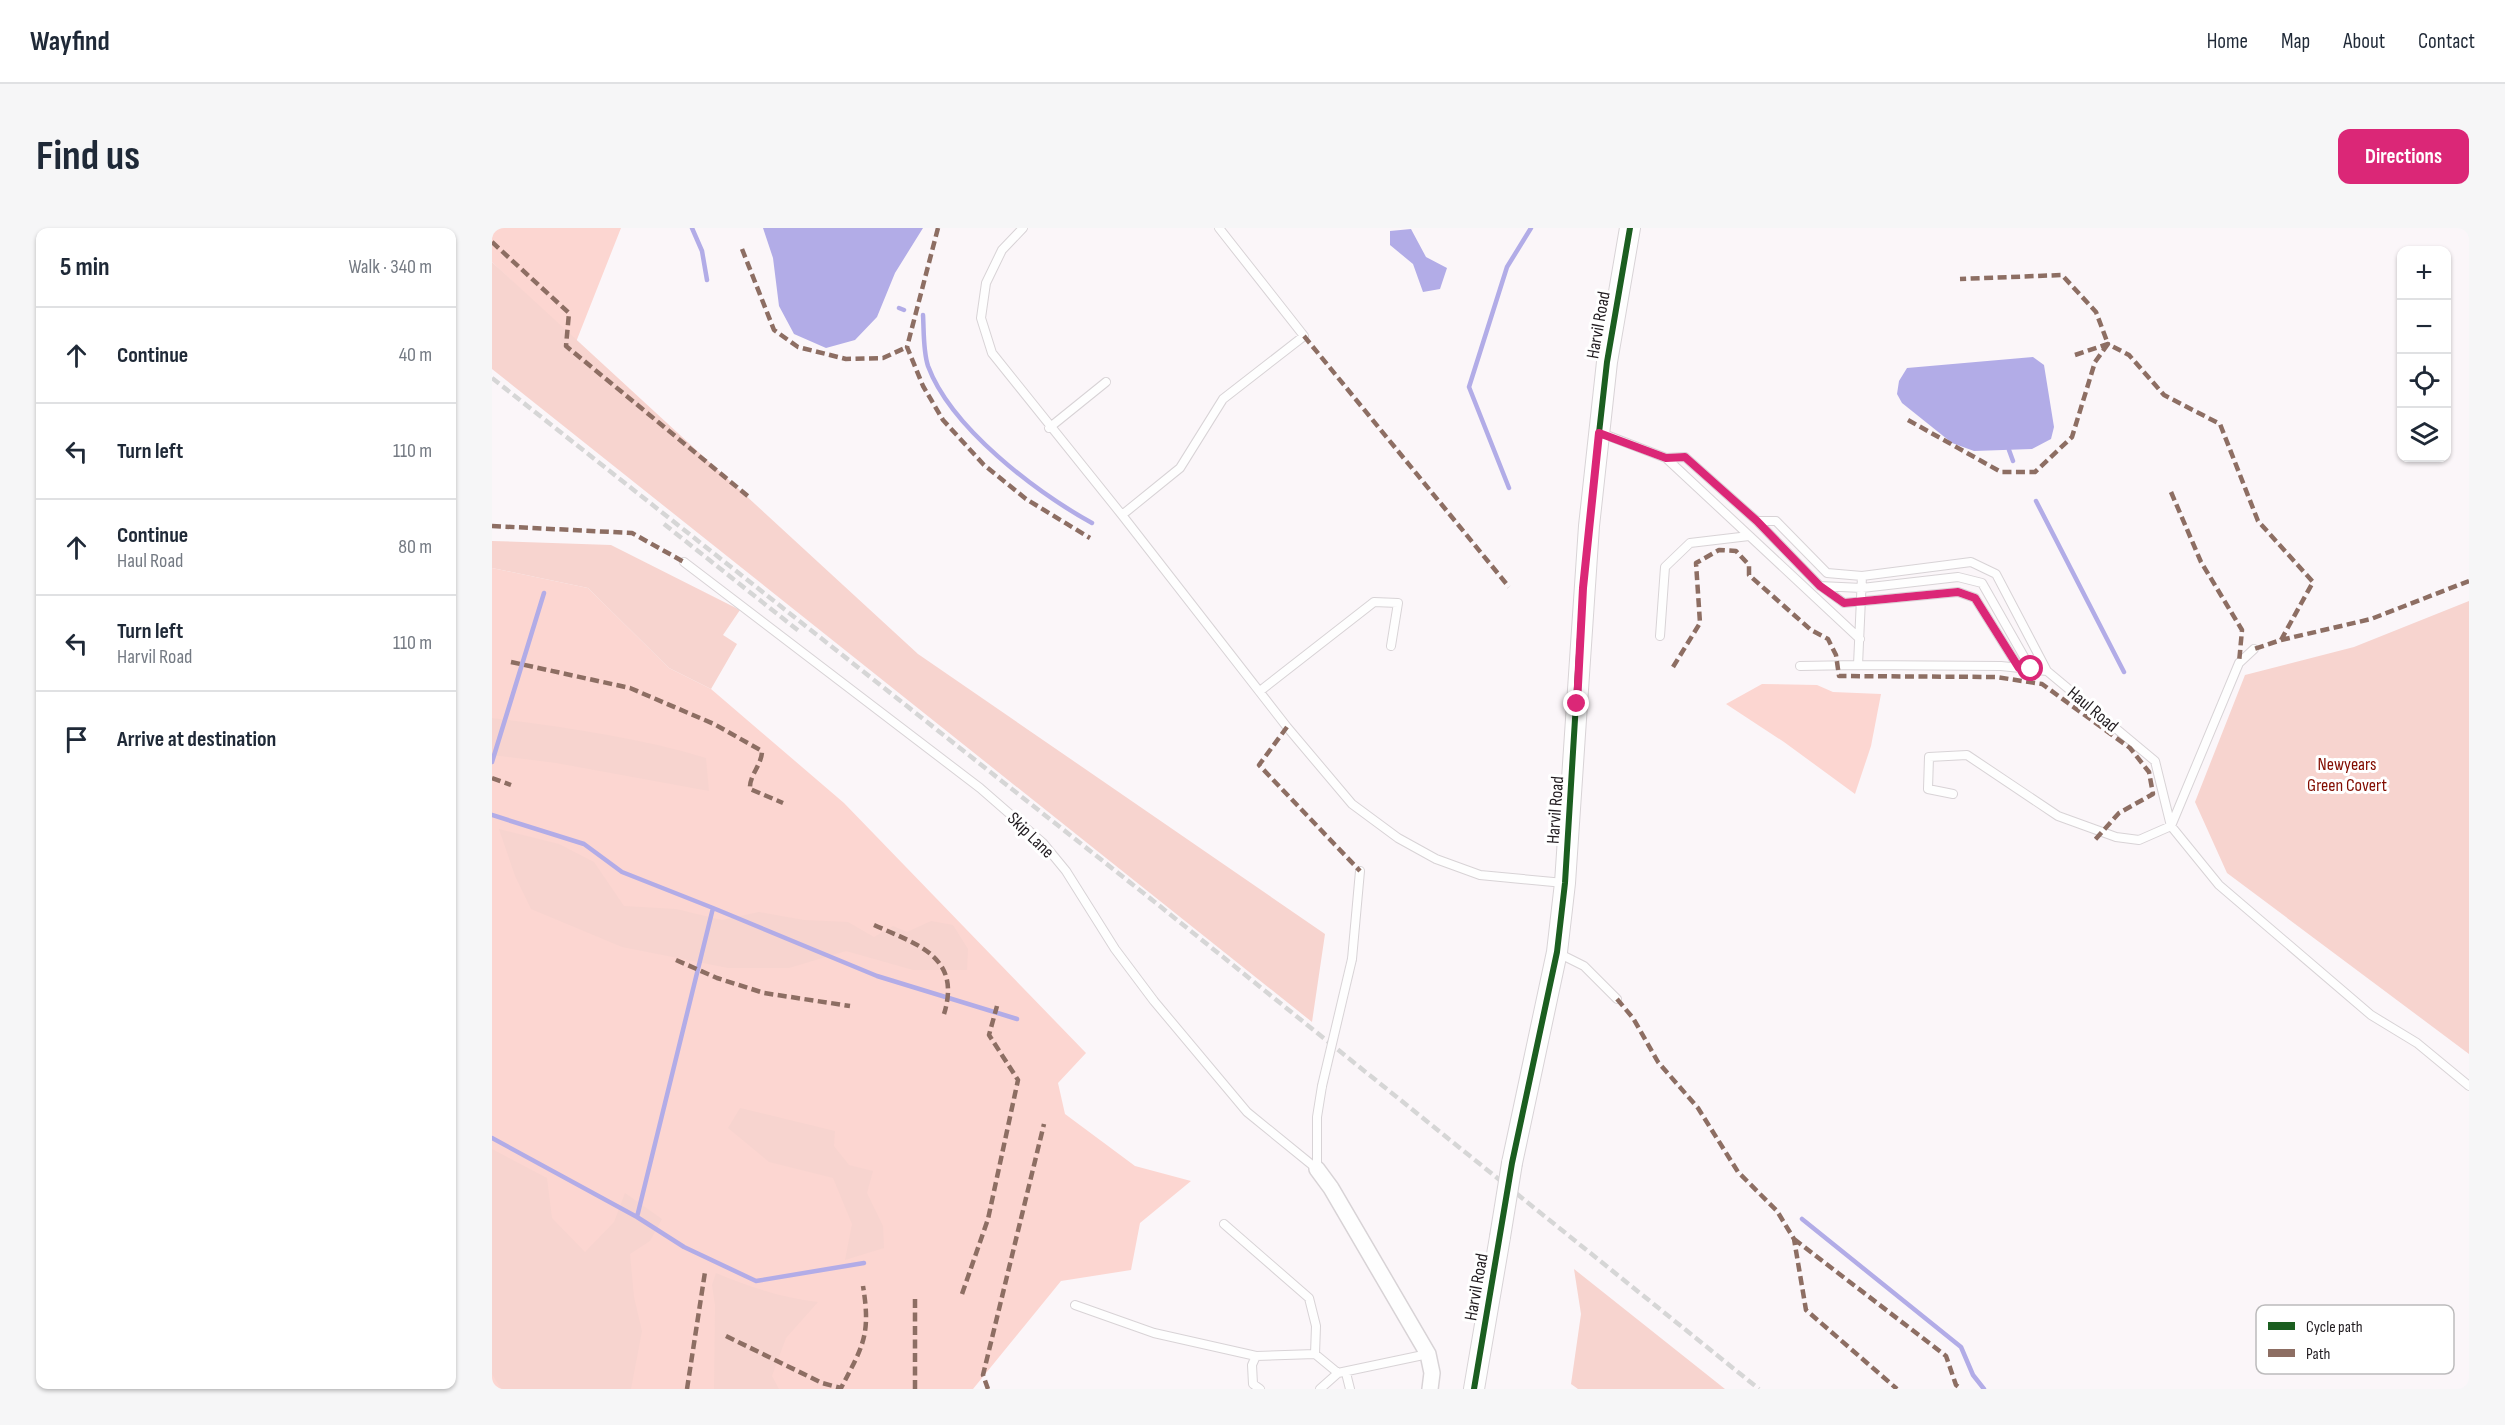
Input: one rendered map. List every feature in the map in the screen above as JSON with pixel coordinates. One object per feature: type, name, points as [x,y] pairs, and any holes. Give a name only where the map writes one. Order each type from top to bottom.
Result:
[{"type":"street","name":"Harvil Road","points":[[1474,1389],[1512,1163],[1557,952],[1565,883],[1580,642],[1599,433],[1607,362],[1630,228]]},
{"type":"street","points":[[1317,1169],[1331,1188],[1428,1354],[1432,1373],[1430,1389]]},
{"type":"lane","points":[[1022,228],[1002,250],[986,283],[981,318],[992,353],[1049,428],[1122,515],[1287,728],[1352,804],[1398,838],[1436,859],[1480,875],[1565,883]]},
{"type":"lane","points":[[1122,515],[1180,468],[1223,399],[1304,336],[1219,228]]},
{"type":"lane","points":[[1049,428],[1106,382]]},
{"type":"lane","points":[[1599,433],[1666,458],[1860,639]]},
{"type":"lane","points":[[1666,458],[1685,457],[1757,521],[1820,586],[1844,603],[1863,604],[1958,592],[1975,598],[2019,668]]},
{"type":"lane","points":[[1757,521],[1776,521],[1827,573],[1862,576],[1971,562],[1996,574],[2047,671]]},
{"type":"lane","points":[[1660,636],[1665,567],[1690,543],[1749,536]]},
{"type":"lane","name":"Skip Lane","points":[[684,562],[980,788],[1043,843],[1066,871],[1115,949],[1247,1112],[1317,1169]]},
{"type":"lane","points":[[1858,665],[1863,604],[1862,576]]},
{"type":"lane","points":[[1820,586],[1862,588],[1958,577],[1982,583],[2031,669]]},
{"type":"lane","points":[[1260,691],[1374,602],[1398,603],[1391,646]]},
{"type":"lane","points":[[1953,794],[1928,789],[1929,757],[1967,755],[2058,816],[2116,837],[2139,840],[2171,825],[2239,663],[2254,649]]},
{"type":"lane","points":[[1800,666],[2019,668],[2047,671]]},
{"type":"lane","name":"Haul Road","points":[[2047,671],[2155,761],[2171,825],[2218,885],[2371,1015],[2417,1043],[2469,1086]]},
{"type":"lane","points":[[1317,1169],[1317,1118],[1322,1086],[1352,959],[1360,871]]},
{"type":"lane","points":[[1557,952],[1584,966],[1598,977],[1617,999]]},
{"type":"lane","points":[[1224,1224],[1309,1298],[1316,1326],[1315,1354]]},
{"type":"lane","points":[[1075,1305],[1154,1333],[1256,1356],[1315,1354],[1342,1373],[1350,1389]]},
{"type":"lane","points":[[1320,1389],[1342,1373],[1428,1354]]},
{"type":"lane","points":[[1256,1356],[1252,1365],[1253,1384],[1260,1389]]},
{"type":"shaded area","points":[[492,228],[621,228],[576,342],[492,262]]},
{"type":"shaded area","points":[[763,228],[923,228],[895,273],[877,317],[855,340],[826,348],[794,334],[779,306],[773,258]]},
{"type":"shaded area","points":[[1411,229],[1426,257],[1447,268],[1440,289],[1423,292],[1413,264],[1390,245],[1390,231]]},
{"type":"shaded area","points":[[2033,357],[2044,365],[2054,427],[2051,439],[2032,449],[1974,451],[1952,443],[1902,403],[1897,394],[1899,381],[1907,368]]},
{"type":"shaded area","points":[[492,568],[588,588],[669,668],[711,689],[844,803],[1086,1053],[1058,1083],[1065,1114],[1135,1166],[1191,1181],[1140,1223],[1131,1270],[1061,1281],[973,1389],[492,1389]]},
{"type":"shaded area","points":[[1762,684],[1817,685],[1833,692],[1881,694],[1871,746],[1855,794],[1784,742],[1726,704]]},
{"type":"green space","points":[[492,262],[918,654],[1325,934],[1312,1022],[492,369]]},
{"type":"green space","points":[[492,541],[611,545],[740,610],[723,635],[737,644],[711,689],[669,668],[588,588],[492,568]]},
{"type":"green space","name":"Newyears Green Covert","points":[[2469,601],[2469,1054],[2227,873],[2195,802],[2245,675],[2354,647]]},
{"type":"green space","points":[[492,718],[627,738],[706,758],[709,791],[556,763],[492,755]]},
{"type":"green space","points":[[499,829],[559,844],[594,862],[624,906],[676,909],[722,920],[759,912],[804,920],[848,922],[874,937],[893,926],[907,932],[931,921],[953,925],[968,949],[967,970],[913,970],[846,951],[789,968],[728,968],[622,947],[531,909],[515,876]]},
{"type":"green space","points":[[740,1108],[835,1131],[834,1146],[849,1165],[873,1171],[867,1193],[883,1226],[884,1248],[845,1260],[852,1224],[833,1178],[769,1162],[728,1128]]},
{"type":"green space","points":[[492,1149],[547,1178],[552,1218],[585,1252],[614,1222],[625,1193],[662,1219],[650,1241],[630,1254],[634,1297],[642,1331],[631,1389],[501,1389],[492,1374]]},
{"type":"green space","points":[[1574,1269],[1725,1389],[1578,1389],[1571,1384],[1581,1314]]},
{"type":"green space","points":[[716,1273],[766,1291],[818,1302],[786,1338],[772,1376],[779,1389],[714,1389],[715,1305],[712,1285]]},
{"type":"waterway","points":[[692,228],[702,251],[707,280]]},
{"type":"waterway","points":[[1509,488],[1469,387],[1507,267],[1531,228]]},
{"type":"waterway","points":[[899,308],[904,310]]},
{"type":"waterway","points":[[923,315],[926,360],[939,389],[955,412],[975,435],[1022,476],[1092,523]]},
{"type":"waterway","points":[[2009,450],[2013,461]]},
{"type":"waterway","points":[[2036,501],[2124,672]]},
{"type":"waterway","points":[[492,762],[544,593]]},
{"type":"waterway","points":[[492,815],[584,844],[622,872],[713,908],[637,1217],[492,1138]]},
{"type":"waterway","points":[[713,908],[877,976],[1017,1019]]},
{"type":"waterway","points":[[637,1217],[684,1247],[756,1281],[864,1263]]},
{"type":"waterway","points":[[1802,1219],[1961,1347],[1973,1375],[1984,1389]]},
{"type":"railway","points":[[492,378],[1156,903],[1759,1389]]},
{"type":"railway","points":[[664,524],[800,632]]},
{"type":"marked path","points":[[938,228],[907,347],[923,386],[943,420],[984,465],[1026,499],[1090,538]]},
{"type":"marked path","points":[[492,242],[569,313],[566,346],[749,497]]},
{"type":"marked path","points":[[742,249],[774,330],[798,347],[846,359],[883,358],[907,347]]},
{"type":"marked path","points":[[1908,420],[2001,472],[2035,472],[2072,437],[2095,362],[2108,344],[2096,312],[2062,275],[1960,279]]},
{"type":"marked path","points":[[1304,336],[1509,587]]},
{"type":"marked path","points":[[2075,355],[2108,344],[2129,355],[2164,395],[2220,424],[2258,521],[2313,582],[2281,640],[2254,649]]},
{"type":"marked path","points":[[2171,492],[2201,562],[2242,630],[2239,663]]},
{"type":"marked path","points":[[492,526],[632,533],[684,562]]},
{"type":"marked path","points":[[1673,667],[1700,623],[1696,563],[1719,550],[1736,551],[1749,565],[1749,575],[1811,630],[1828,639],[1836,655],[1839,676],[1996,677],[2042,684],[2130,748],[2149,772],[2153,794],[2119,813],[2093,842]]},
{"type":"marked path","points":[[2281,640],[2371,619],[2469,581]]},
{"type":"marked path","points":[[511,662],[630,688],[714,724],[762,751],[751,779],[750,789],[783,803]]},
{"type":"marked path","points":[[1287,727],[1259,765],[1360,871]]},
{"type":"marked path","points":[[492,778],[511,785]]},
{"type":"marked path","points":[[874,925],[919,946],[941,965],[947,978],[948,994],[944,1014]]},
{"type":"marked path","points":[[676,960],[717,978],[764,993],[850,1006]]},
{"type":"marked path","points":[[1617,999],[1633,1018],[1658,1062],[1698,1108],[1738,1172],[1777,1211],[1794,1239],[1806,1310],[1897,1389]]},
{"type":"marked path","points":[[962,1294],[988,1219],[1018,1080],[989,1035],[997,1006]]},
{"type":"marked path","points":[[988,1389],[983,1375],[1044,1124]]},
{"type":"marked path","points":[[1794,1239],[1946,1356],[1956,1385],[1961,1389]]},
{"type":"marked path","points":[[687,1389],[705,1272]]},
{"type":"marked path","points":[[726,1336],[822,1383],[841,1388],[863,1340],[866,1317],[863,1286]]},
{"type":"marked path","points":[[915,1299],[915,1389]]},
{"type":"cycle path","points":[[1474,1389],[1512,1163],[1557,952],[1565,883],[1583,588],[1607,362],[1630,228]]},
{"type":"route","points":[[1577,704],[1583,588],[1599,433],[1666,458],[1685,457],[1757,521],[1820,586],[1844,603],[1863,604],[1958,592],[1975,598],[2019,668],[2031,669]]}]
